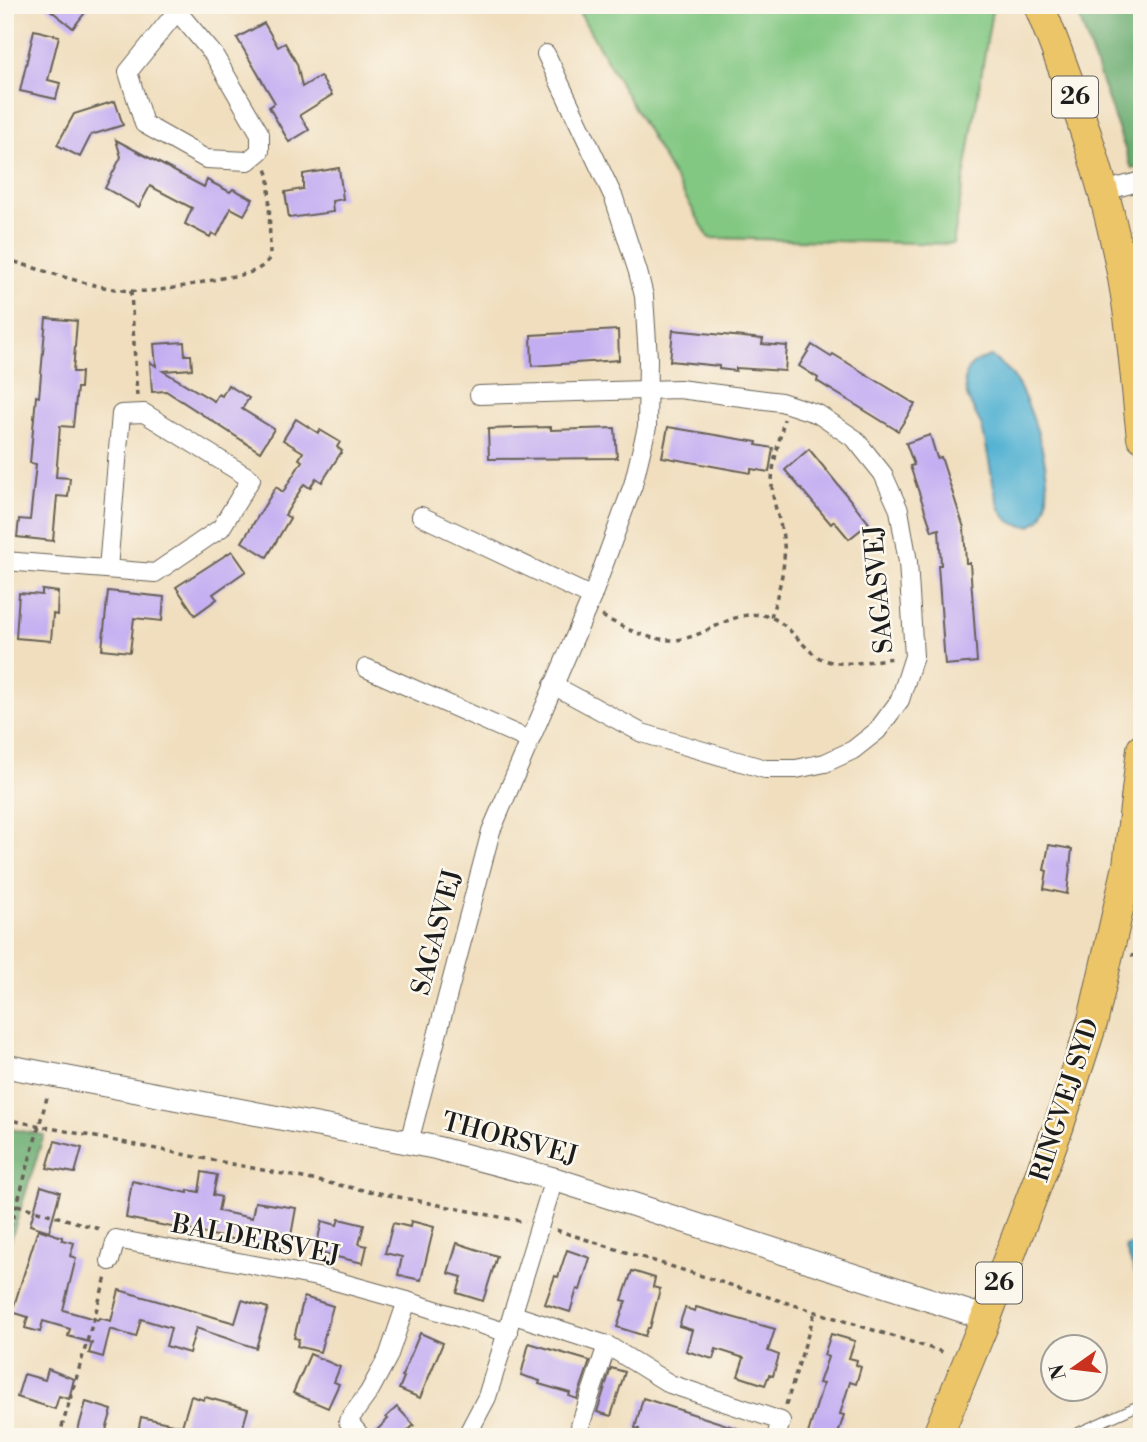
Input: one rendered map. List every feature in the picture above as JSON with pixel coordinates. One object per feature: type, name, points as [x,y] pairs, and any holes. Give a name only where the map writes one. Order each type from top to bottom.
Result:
[{"type":"main road","name":"26","points":[[1039,5],[1075,95],[1104,191],[1128,307],[1142,437]]},
{"type":"main road","name":"RINGVEJ SYD","points":[[937,1437],[986,1318],[1058,1128],[1093,1020],[1128,866],[1142,750]]},
{"type":"street","points":[[175,8],[214,55],[260,134],[260,151],[247,161],[206,159],[144,124],[128,72],[175,8]]},
{"type":"street","name":"SAGASVEJ","points":[[410,1142],[491,831],[590,602],[633,485],[647,427],[644,296],[638,272],[614,198],[546,54]]},
{"type":"street","points":[[1104,191],[1142,181]]},
{"type":"street","name":"SAGASVEJ","points":[[480,395],[679,389],[787,404],[818,414],[855,439],[883,474],[899,510],[908,562],[914,656],[900,700],[877,731],[853,750],[825,763],[796,769],[765,769],[642,733],[553,685]]},
{"type":"street","points":[[5,561],[155,573],[220,528],[251,479],[144,413],[121,414],[108,569]]},
{"type":"street","points":[[421,516],[590,602]]},
{"type":"street","points":[[366,668],[529,740]]},
{"type":"street","name":"THORSVEJ","points":[[5,1066],[410,1142],[554,1179],[986,1318]]},
{"type":"street","points":[[466,1437],[487,1397],[554,1179]]},
{"type":"street","points":[[110,1261],[116,1239]]},
{"type":"street","name":"BALDERSVEJ","points":[[116,1239],[328,1279],[508,1333]]},
{"type":"street","points":[[359,1434],[348,1421],[369,1392],[388,1357],[407,1301]]},
{"type":"street","points":[[514,1315],[607,1345],[670,1384],[779,1429]]},
{"type":"street","points":[[580,1426],[607,1345]]},
{"type":"lane","points":[[1068,1437],[1142,1404]]},
{"type":"path","points":[[5,259],[68,278],[131,291],[171,289],[252,273],[265,265],[270,258],[269,177],[260,151]]},
{"type":"path","points":[[131,291],[138,413]]},
{"type":"path","points":[[771,617],[779,589],[784,539],[772,483],[787,404]]},
{"type":"path","points":[[590,602],[624,628],[652,638],[675,640],[748,615],[771,617],[797,636],[820,658],[841,663],[914,656]]},
{"type":"path","points":[[5,1247],[52,1074]]},
{"type":"path","points":[[5,1119],[541,1225],[969,1360]]},
{"type":"path","points":[[17,1205],[109,1231],[116,1239]]},
{"type":"path","points":[[59,1437],[110,1261]]},
{"type":"path","points":[[779,1429],[815,1312]]},
{"type":"green space","points":[[575,5],[993,5],[953,244],[709,238]]},
{"type":"green space","points":[[1075,5],[1142,5],[1142,166],[1132,169]]},
{"type":"green space","points":[[5,1128],[44,1135],[5,1258]]},
{"type":"water","points":[[991,356],[1008,370],[1017,382],[1041,443],[1047,487],[1046,505],[1040,519],[1031,526],[1012,523],[999,506],[981,425],[966,391],[965,379],[968,370],[978,361]]},
{"type":"water","points":[[1142,1240],[1142,1290],[1125,1247]]},
{"type":"building","points":[[44,5],[91,5],[73,28]]},
{"type":"building","points":[[264,23],[278,47],[285,43],[297,64],[302,87],[320,76],[332,95],[300,115],[309,130],[289,142],[269,107],[275,103],[237,38]]},
{"type":"building","points":[[34,30],[59,36],[48,80],[60,83],[56,99],[20,91]]},
{"type":"building","points":[[115,101],[123,125],[91,135],[80,157],[57,145],[74,114]]},
{"type":"building","points":[[116,140],[204,187],[207,180],[230,192],[233,189],[253,199],[244,215],[231,208],[217,236],[212,233],[210,237],[185,224],[192,208],[150,186],[139,207],[105,188],[121,157]]},
{"type":"building","points":[[339,168],[343,199],[332,201],[333,212],[289,218],[285,192],[303,189],[303,174]]},
{"type":"building","points":[[46,318],[77,321],[73,372],[81,372],[73,427],[60,426],[56,477],[70,478],[68,497],[57,496],[53,541],[17,537],[19,519],[30,520],[36,464],[30,463]]},
{"type":"building","points":[[618,330],[619,360],[532,366],[531,335]]},
{"type":"building","points":[[673,330],[763,339],[762,344],[787,346],[785,371],[736,368],[736,371],[719,369],[719,366],[670,361]]},
{"type":"building","points":[[184,342],[185,355],[191,355],[192,369],[163,371],[214,401],[218,394],[222,396],[228,385],[249,398],[242,409],[274,429],[260,452],[166,391],[152,392],[150,362],[156,366],[154,344]]},
{"type":"building","points":[[812,345],[831,357],[833,354],[915,404],[898,431],[817,381],[818,378],[799,366]]},
{"type":"building","points":[[296,419],[318,433],[320,430],[340,442],[337,447],[342,451],[322,482],[316,478],[310,488],[304,484],[285,515],[290,518],[267,557],[242,542],[276,487],[283,492],[302,461],[299,459],[303,452],[283,440]]},
{"type":"building","points":[[551,427],[551,430],[615,428],[617,458],[489,459],[488,429]]},
{"type":"building","points":[[668,427],[757,442],[756,445],[773,448],[769,472],[751,469],[751,473],[662,457]]},
{"type":"building","points":[[930,435],[937,458],[941,457],[964,528],[966,563],[970,563],[977,662],[945,665],[938,565],[941,565],[939,529],[932,531],[910,466],[914,465],[906,443]]},
{"type":"building","points":[[809,449],[869,523],[849,539],[834,521],[831,524],[785,470]]},
{"type":"building","points":[[232,551],[246,571],[213,594],[217,599],[195,615],[176,587]]},
{"type":"building","points":[[42,590],[58,592],[57,615],[53,614],[51,641],[16,638],[19,593],[42,595]]},
{"type":"building","points":[[108,591],[164,597],[162,621],[134,618],[130,652],[102,649]]},
{"type":"building","points":[[1049,845],[1072,849],[1067,894],[1044,889],[1047,871],[1044,870]]},
{"type":"building","points":[[55,1141],[82,1148],[75,1173],[47,1168]]},
{"type":"building","points":[[202,1172],[217,1175],[213,1195],[221,1197],[218,1211],[252,1218],[255,1202],[296,1208],[289,1247],[247,1242],[126,1218],[132,1181],[188,1193],[188,1190],[199,1192]]},
{"type":"building","points":[[41,1186],[60,1192],[49,1231],[30,1225]]},
{"type":"building","points":[[339,1219],[364,1225],[359,1244],[367,1246],[363,1263],[315,1252],[322,1221],[337,1225]]},
{"type":"building","points":[[411,1221],[434,1227],[421,1280],[398,1275],[402,1257],[385,1253],[393,1223],[410,1227]]},
{"type":"building","points":[[38,1229],[74,1243],[70,1256],[76,1258],[63,1310],[111,1321],[119,1290],[235,1323],[242,1300],[268,1308],[256,1348],[196,1328],[189,1353],[166,1346],[171,1328],[141,1319],[136,1337],[110,1329],[103,1357],[89,1353],[92,1343],[68,1336],[70,1329],[43,1321],[40,1332],[25,1328],[28,1317],[12,1312]]},
{"type":"building","points":[[457,1243],[497,1256],[483,1301],[457,1293],[462,1277],[448,1273]]},
{"type":"building","points":[[567,1250],[590,1258],[570,1312],[545,1304]]},
{"type":"building","points":[[632,1271],[655,1278],[653,1287],[660,1289],[650,1328],[645,1336],[617,1327],[626,1301],[622,1300]]},
{"type":"building","points":[[304,1297],[333,1306],[320,1352],[297,1346],[299,1339],[294,1338]]},
{"type":"building","points":[[696,1307],[775,1329],[768,1351],[779,1355],[773,1376],[769,1375],[765,1385],[738,1376],[744,1358],[716,1349],[713,1359],[686,1351],[692,1330],[679,1326],[685,1308],[695,1311]]},
{"type":"building","points":[[420,1333],[443,1343],[420,1398],[399,1389]]},
{"type":"building","points":[[831,1334],[855,1341],[849,1358],[857,1360],[856,1365],[861,1367],[856,1384],[850,1382],[840,1414],[844,1415],[837,1437],[807,1437],[823,1384],[819,1383],[828,1357],[824,1355]]},
{"type":"building","points":[[529,1343],[590,1361],[577,1399],[569,1396],[570,1393],[539,1384],[540,1381],[521,1375]]},
{"type":"building","points":[[310,1354],[340,1367],[334,1382],[339,1384],[328,1408],[293,1393]]},
{"type":"building","points":[[611,1368],[625,1372],[611,1416],[597,1412]]},
{"type":"building","points":[[48,1369],[74,1379],[69,1399],[59,1396],[55,1409],[17,1397],[24,1374],[45,1380]]},
{"type":"building","points":[[191,1396],[204,1400],[205,1397],[248,1409],[240,1437],[137,1437],[141,1417],[182,1426]]},
{"type":"building","points":[[643,1398],[755,1434],[755,1437],[636,1437],[639,1429],[635,1428]]},
{"type":"building","points":[[86,1402],[112,1410],[104,1437],[76,1437]]},
{"type":"building","points":[[397,1407],[414,1425],[401,1437],[370,1437],[388,1419],[386,1417]]}]
